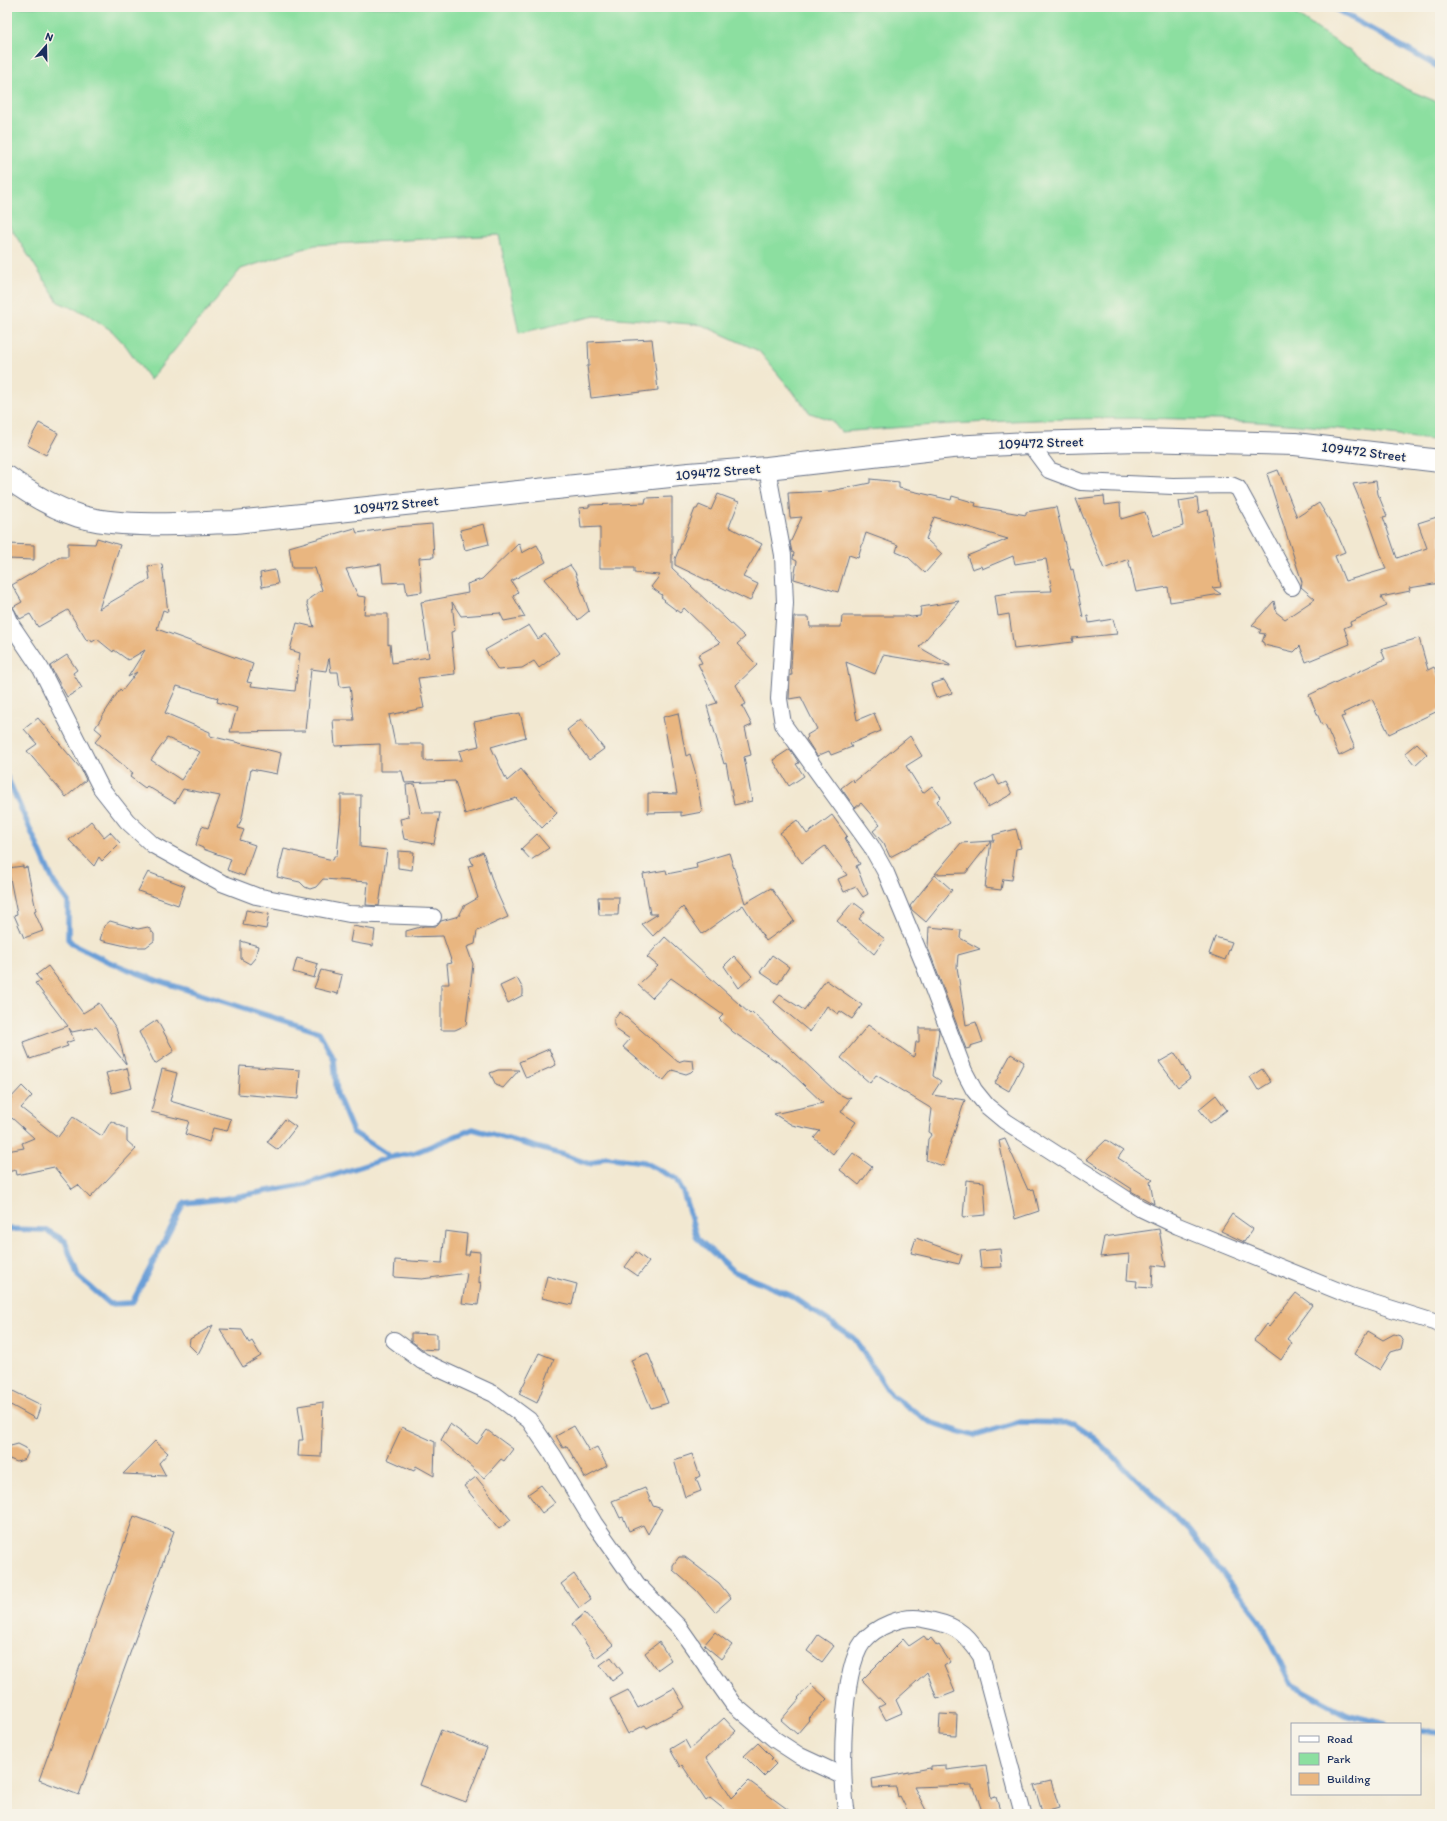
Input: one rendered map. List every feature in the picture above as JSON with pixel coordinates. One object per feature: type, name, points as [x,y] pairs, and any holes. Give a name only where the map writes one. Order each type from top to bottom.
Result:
[{"type":"street","name":"109472 Street","points":[[7,477],[47,502],[80,516],[120,522],[160,523],[235,522],[689,474],[767,468],[952,447],[1029,443],[1139,440],[1295,444],[1440,461]]},
{"type":"street","points":[[1029,443],[1049,470],[1081,482],[1173,486],[1231,485],[1238,488],[1292,587]]},
{"type":"street","points":[[767,468],[783,555],[785,603],[779,699],[783,724],[871,846],[886,873],[923,962],[964,1071],[974,1090],[987,1106],[1005,1121],[1140,1208],[1178,1226],[1302,1278],[1351,1296],[1440,1324]]},
{"type":"street","points":[[7,614],[12,626],[41,669],[101,788],[127,821],[153,845],[222,882],[256,896],[349,914],[433,917]]},
{"type":"street","points":[[394,1340],[422,1361],[494,1394],[528,1420],[553,1456],[594,1523],[637,1584],[679,1627],[733,1704],[774,1739],[800,1756],[843,1776]]},
{"type":"street","points":[[847,1814],[843,1796],[844,1721],[854,1661],[862,1642],[875,1629],[895,1622],[919,1618],[946,1623],[960,1630],[971,1640],[981,1656],[1024,1814]]},
{"type":"green space","points":[[7,7],[1285,7],[1406,89],[1440,103],[1440,441],[1311,426],[1194,419],[1135,418],[1017,421],[900,427],[841,432],[831,420],[810,413],[759,351],[702,325],[595,316],[519,333],[499,235],[315,245],[241,269],[150,380],[126,346],[112,331],[87,314],[58,302],[7,222]]},
{"type":"building","points":[[652,339],[658,390],[591,398],[587,366],[589,366],[588,342]]},
{"type":"building","points":[[39,423],[58,433],[46,455],[27,445]]},
{"type":"building","points":[[1278,470],[1297,517],[1319,503],[1336,531],[1345,552],[1335,556],[1345,581],[1386,569],[1370,524],[1353,484],[1376,481],[1378,494],[1387,516],[1383,517],[1397,558],[1427,548],[1418,523],[1437,517],[1440,525],[1440,583],[1409,588],[1410,591],[1381,597],[1387,606],[1350,622],[1351,625],[1344,628],[1350,644],[1306,662],[1300,646],[1294,652],[1264,645],[1262,642],[1265,634],[1259,633],[1261,630],[1252,625],[1274,601],[1276,612],[1285,619],[1315,599],[1301,587],[1302,582],[1267,474]]},
{"type":"building","points":[[870,479],[899,482],[899,488],[951,500],[952,496],[976,503],[975,506],[1026,515],[1026,512],[1056,507],[1071,570],[1073,569],[1083,617],[1088,616],[1089,623],[1113,619],[1117,634],[1072,638],[1073,642],[1014,649],[1009,614],[998,616],[995,595],[1016,592],[1052,591],[1046,559],[1015,564],[1013,556],[982,569],[981,566],[972,569],[967,556],[1008,539],[934,517],[926,539],[942,554],[925,573],[908,557],[896,552],[898,545],[866,533],[858,558],[849,555],[838,592],[794,579],[797,561],[793,559],[794,553],[792,552],[790,543],[802,517],[790,518],[788,493],[831,491],[870,483]]},
{"type":"building","points":[[718,494],[739,502],[729,527],[762,544],[743,577],[758,584],[750,601],[675,565],[675,559],[695,509],[697,509],[699,505],[711,510]]},
{"type":"building","points":[[1104,496],[1105,505],[1120,503],[1121,519],[1145,512],[1153,536],[1183,526],[1179,501],[1197,498],[1199,513],[1208,510],[1221,587],[1212,588],[1221,594],[1170,602],[1168,587],[1136,592],[1128,559],[1104,569],[1076,499]]},
{"type":"building","points":[[672,497],[672,568],[745,637],[737,644],[757,665],[736,685],[746,704],[742,706],[752,725],[745,728],[751,755],[744,757],[752,801],[734,805],[726,763],[724,764],[707,706],[717,703],[698,664],[702,663],[698,655],[720,643],[684,608],[680,613],[664,601],[665,600],[661,597],[662,595],[651,587],[660,575],[634,573],[634,568],[600,568],[600,527],[581,528],[579,508],[589,507],[589,505],[645,503],[646,498]]},
{"type":"building","points":[[432,524],[434,557],[419,558],[422,592],[407,594],[405,582],[383,583],[381,564],[346,569],[358,596],[366,597],[364,614],[388,614],[388,645],[390,644],[392,663],[429,657],[421,602],[468,593],[467,584],[482,579],[519,543],[522,553],[537,545],[546,562],[511,581],[518,592],[513,596],[525,617],[504,621],[500,613],[461,616],[452,602],[455,631],[451,632],[455,674],[418,678],[424,708],[389,715],[395,744],[424,744],[424,761],[462,760],[459,751],[479,746],[474,722],[520,713],[526,737],[491,747],[507,781],[521,769],[557,813],[542,828],[516,798],[465,814],[455,781],[405,783],[402,771],[380,771],[380,744],[335,746],[333,720],[354,720],[350,686],[340,687],[338,672],[331,672],[329,658],[326,671],[311,669],[305,731],[230,732],[237,708],[217,702],[218,698],[177,686],[165,713],[210,732],[210,736],[281,753],[277,774],[251,769],[242,818],[238,828],[244,830],[240,840],[255,845],[244,876],[227,870],[231,859],[196,845],[202,826],[208,828],[220,796],[183,789],[175,803],[147,786],[145,788],[130,777],[133,773],[95,742],[102,734],[95,728],[120,689],[122,691],[137,672],[128,677],[145,650],[128,660],[114,650],[113,652],[97,639],[92,642],[90,639],[87,641],[68,610],[38,627],[30,614],[20,619],[13,607],[22,602],[12,585],[60,557],[68,557],[68,543],[95,544],[97,538],[120,545],[99,609],[150,579],[148,566],[162,564],[168,612],[163,610],[157,629],[253,664],[247,682],[252,683],[251,686],[295,691],[300,653],[290,650],[297,623],[314,627],[307,603],[310,598],[322,590],[315,568],[292,568],[289,547],[355,528],[357,533]],"holes":[[[167,738],[200,752],[181,780],[151,760]]]},
{"type":"building","points":[[484,524],[489,544],[465,550],[460,530]]},
{"type":"building","points":[[7,544],[34,545],[34,560],[7,559]]},
{"type":"building","points":[[570,565],[575,572],[589,611],[578,620],[544,579]]},
{"type":"building","points":[[275,570],[278,584],[262,587],[260,573]]},
{"type":"building","points":[[959,601],[919,647],[950,666],[883,655],[875,674],[846,662],[857,720],[874,713],[881,731],[850,744],[852,747],[831,755],[829,751],[817,756],[806,739],[808,737],[807,735],[817,729],[801,697],[789,699],[790,675],[792,675],[791,667],[794,617],[809,617],[810,627],[841,627],[842,616],[920,616],[921,607]]},
{"type":"building","points":[[529,625],[538,639],[545,634],[559,653],[539,668],[534,661],[522,668],[498,670],[485,650]]},
{"type":"building","points":[[1419,638],[1428,670],[1434,667],[1440,679],[1440,710],[1389,734],[1372,699],[1343,713],[1345,716],[1341,717],[1355,748],[1339,756],[1325,724],[1322,725],[1309,695],[1385,659],[1381,649]]},
{"type":"building","points":[[67,655],[77,670],[73,673],[82,688],[67,697],[50,666]]},
{"type":"building","points":[[944,680],[952,693],[936,698],[931,684]]},
{"type":"building","points":[[678,713],[686,756],[690,754],[695,771],[702,812],[681,816],[681,812],[648,813],[648,793],[677,794],[663,717]]},
{"type":"building","points":[[38,718],[81,769],[86,780],[66,797],[27,751],[37,744],[24,729]]},
{"type":"building","points":[[581,719],[604,749],[589,760],[567,730]]},
{"type":"building","points":[[910,736],[922,756],[906,766],[923,793],[932,786],[941,797],[937,801],[950,823],[890,857],[884,844],[873,831],[880,825],[861,803],[855,808],[841,788],[853,779],[854,782]]},
{"type":"building","points":[[1417,743],[1427,754],[1415,765],[1405,753]]},
{"type":"building","points":[[790,749],[799,763],[796,764],[804,776],[789,786],[773,760]]},
{"type":"building","points":[[994,775],[999,785],[1006,782],[1012,794],[988,807],[976,785]]},
{"type":"building","points":[[415,784],[422,813],[440,813],[434,844],[404,839],[400,819],[409,817],[406,785]]},
{"type":"building","points":[[341,795],[361,795],[360,847],[387,850],[379,906],[366,905],[368,882],[323,879],[316,887],[310,889],[305,887],[300,882],[277,877],[284,849],[333,860],[334,856],[337,856]]},
{"type":"building","points":[[832,815],[847,836],[845,838],[860,864],[856,866],[868,894],[863,897],[856,887],[844,892],[838,879],[847,875],[825,846],[802,863],[780,833],[797,820],[807,834]]},
{"type":"building","points":[[91,821],[104,837],[110,832],[120,843],[102,861],[99,857],[94,866],[69,840]]},
{"type":"building","points":[[1016,829],[1021,848],[1016,849],[1012,880],[1003,879],[1001,890],[985,888],[991,841],[994,841],[993,835]]},
{"type":"building","points":[[537,834],[549,848],[531,860],[521,849]]},
{"type":"building","points":[[991,841],[966,873],[935,874],[961,843]]},
{"type":"building","points":[[398,851],[414,852],[412,870],[398,868]]},
{"type":"building","points":[[483,852],[494,886],[508,917],[477,931],[475,944],[467,947],[473,964],[466,1025],[455,1030],[441,1030],[441,984],[449,984],[447,964],[452,963],[443,936],[406,937],[406,931],[424,926],[437,926],[441,921],[459,916],[464,906],[478,898],[468,866],[473,865],[470,858]]},
{"type":"building","points":[[729,853],[745,903],[771,888],[794,921],[766,941],[743,905],[702,934],[683,907],[653,936],[642,924],[658,914],[650,914],[643,874],[666,870],[667,874],[697,868],[696,863]]},
{"type":"building","points":[[23,866],[23,868],[27,867],[36,910],[34,911],[43,931],[24,938],[14,915],[17,914],[8,868]]},
{"type":"building","points":[[148,872],[185,886],[178,905],[138,891]]},
{"type":"building","points":[[935,875],[952,890],[926,922],[912,910],[910,906]]},
{"type":"building","points":[[598,897],[619,897],[618,915],[599,915]]},
{"type":"building","points":[[853,902],[865,911],[859,919],[885,939],[874,954],[837,921]]},
{"type":"building","points":[[246,910],[269,914],[266,929],[243,925]]},
{"type":"building","points":[[110,921],[138,929],[148,927],[154,934],[154,941],[146,947],[130,947],[100,940],[104,926]]},
{"type":"building","points":[[353,926],[375,930],[373,946],[350,942]]},
{"type":"building","points":[[929,927],[961,930],[960,938],[980,949],[958,955],[957,967],[966,1025],[976,1022],[983,1042],[970,1046],[970,1048],[966,1049],[928,948]]},
{"type":"building","points":[[665,937],[750,1014],[752,1012],[837,1093],[847,1098],[851,1097],[841,1112],[856,1122],[833,1154],[814,1138],[820,1131],[792,1125],[774,1114],[823,1103],[785,1067],[733,1032],[719,1019],[723,1015],[671,978],[652,998],[638,985],[658,966],[647,957]]},
{"type":"building","points":[[1215,937],[1232,942],[1225,960],[1209,954]]},
{"type":"building","points":[[241,941],[258,946],[255,958],[250,964],[241,959]]},
{"type":"building","points":[[772,955],[789,967],[778,984],[760,972]]},
{"type":"building","points":[[734,956],[752,976],[739,988],[724,966]]},
{"type":"building","points":[[297,958],[318,964],[314,978],[293,972]]},
{"type":"building","points":[[48,966],[83,1013],[99,1003],[116,1028],[126,1064],[96,1027],[72,1032],[69,1028],[74,1040],[66,1043],[68,1046],[30,1059],[23,1042],[68,1026],[35,983],[41,981],[36,975]]},
{"type":"building","points":[[321,970],[342,975],[338,994],[314,988]]},
{"type":"building","points":[[517,978],[523,989],[523,995],[508,1003],[500,986]]},
{"type":"building","points":[[826,980],[862,1005],[852,1019],[840,1011],[838,1014],[827,1006],[810,1032],[774,1002],[780,995],[804,1010]]},
{"type":"building","points":[[620,1012],[678,1062],[684,1060],[693,1061],[694,1069],[686,1074],[672,1070],[663,1081],[623,1047],[630,1039],[617,1030],[614,1025],[614,1019]]},
{"type":"building","points":[[157,1020],[174,1051],[155,1064],[139,1032]]},
{"type":"building","points":[[868,1025],[914,1057],[916,1042],[919,1042],[919,1028],[938,1028],[939,1031],[933,1076],[941,1081],[932,1095],[965,1100],[943,1166],[926,1160],[928,1139],[932,1134],[929,1132],[932,1109],[876,1075],[870,1083],[841,1058]]},
{"type":"building","points":[[549,1049],[556,1065],[526,1078],[519,1062]]},
{"type":"building","points":[[1175,1053],[1190,1078],[1178,1087],[1159,1062]]},
{"type":"building","points":[[1011,1054],[1024,1062],[1009,1091],[995,1083]]},
{"type":"building","points":[[240,1066],[300,1070],[298,1099],[238,1094]]},
{"type":"building","points":[[127,1068],[132,1088],[112,1093],[106,1073]]},
{"type":"building","points":[[162,1069],[177,1073],[170,1101],[231,1119],[227,1131],[213,1128],[209,1142],[185,1134],[189,1121],[151,1112]]},
{"type":"building","points":[[1262,1069],[1271,1082],[1258,1090],[1250,1077]]},
{"type":"building","points":[[498,1070],[519,1070],[503,1088],[496,1085],[490,1073]]},
{"type":"building","points":[[22,1086],[32,1096],[21,1108],[58,1137],[73,1117],[102,1136],[111,1121],[127,1129],[127,1141],[136,1149],[90,1198],[78,1185],[72,1189],[54,1167],[17,1175],[16,1170],[7,1172],[7,1151],[24,1148],[22,1143],[34,1138],[12,1118],[7,1123],[7,1098],[9,1100]]},
{"type":"building","points":[[1216,1095],[1227,1110],[1210,1123],[1199,1109]]},
{"type":"building","points":[[285,1119],[296,1127],[278,1150],[267,1142]]},
{"type":"building","points":[[1005,1139],[1028,1190],[1034,1189],[1039,1211],[1015,1219],[999,1141]]},
{"type":"building","points":[[1106,1140],[1123,1151],[1118,1158],[1153,1180],[1150,1182],[1154,1204],[1131,1191],[1132,1189],[1086,1159]]},
{"type":"building","points":[[853,1153],[872,1167],[859,1185],[840,1170]]},
{"type":"building","points":[[966,1180],[984,1182],[986,1215],[963,1217]]},
{"type":"building","points":[[1232,1214],[1253,1229],[1244,1242],[1221,1231]]},
{"type":"building","points":[[1159,1229],[1166,1267],[1153,1265],[1152,1288],[1136,1287],[1137,1281],[1127,1280],[1129,1254],[1100,1257],[1104,1237]]},
{"type":"building","points":[[445,1231],[467,1234],[465,1255],[469,1255],[470,1251],[480,1252],[479,1283],[481,1282],[478,1305],[462,1303],[467,1273],[422,1279],[394,1277],[395,1260],[442,1263]]},
{"type":"building","points":[[916,1238],[962,1255],[959,1264],[911,1253]]},
{"type":"building","points":[[1000,1249],[1002,1267],[981,1268],[979,1251]]},
{"type":"building","points":[[636,1252],[649,1262],[638,1276],[625,1267]]},
{"type":"building","points":[[547,1276],[577,1284],[572,1305],[542,1298]]},
{"type":"building","points":[[1296,1293],[1312,1305],[1287,1339],[1292,1343],[1281,1360],[1254,1340],[1266,1324],[1269,1327]]},
{"type":"building","points":[[213,1325],[198,1354],[189,1345],[190,1339]]},
{"type":"building","points":[[220,1329],[242,1330],[249,1343],[252,1341],[261,1356],[243,1367]]},
{"type":"building","points":[[1368,1331],[1383,1340],[1394,1334],[1400,1336],[1403,1341],[1401,1349],[1391,1352],[1380,1370],[1354,1354]]},
{"type":"building","points":[[411,1333],[437,1334],[437,1350],[422,1349],[411,1341]]},
{"type":"building","points":[[539,1353],[554,1359],[537,1403],[519,1394]]},
{"type":"building","points":[[648,1353],[668,1403],[651,1408],[631,1360]]},
{"type":"building","points":[[7,1388],[41,1405],[36,1419],[7,1403]]},
{"type":"building","points":[[323,1402],[321,1457],[298,1456],[299,1440],[303,1440],[298,1406]]},
{"type":"building","points":[[450,1424],[477,1444],[487,1430],[513,1449],[504,1461],[501,1459],[484,1478],[441,1440]]},
{"type":"building","points":[[574,1426],[589,1451],[597,1447],[607,1466],[585,1478],[567,1446],[563,1448],[556,1436]]},
{"type":"building","points":[[402,1427],[435,1442],[434,1476],[416,1466],[414,1471],[387,1459]]},
{"type":"building","points":[[155,1441],[168,1453],[159,1463],[166,1476],[123,1474]]},
{"type":"building","points":[[18,1444],[26,1448],[28,1453],[25,1459],[17,1462],[7,1458],[7,1447]]},
{"type":"building","points":[[692,1454],[700,1476],[696,1478],[701,1491],[685,1497],[674,1460]]},
{"type":"building","points":[[476,1477],[511,1520],[499,1529],[464,1486]]},
{"type":"building","points":[[541,1485],[555,1503],[542,1513],[528,1494]]},
{"type":"building","points":[[645,1488],[653,1506],[662,1509],[648,1534],[643,1525],[629,1531],[623,1517],[620,1518],[612,1501]]},
{"type":"building","points":[[134,1516],[174,1531],[79,1795],[39,1780]]},
{"type":"building","points":[[679,1557],[685,1557],[719,1583],[731,1598],[715,1612],[696,1590],[673,1570],[673,1565]]},
{"type":"building","points":[[574,1574],[591,1599],[579,1608],[561,1584]]},
{"type":"building","points":[[585,1613],[613,1645],[596,1658],[572,1624]]},
{"type":"building","points":[[715,1632],[732,1645],[721,1659],[704,1645]]},
{"type":"building","points":[[818,1635],[834,1646],[822,1662],[807,1651]]},
{"type":"building","points":[[924,1636],[928,1641],[931,1638],[937,1646],[939,1645],[950,1662],[944,1666],[955,1692],[937,1699],[927,1672],[896,1700],[902,1713],[886,1720],[879,1707],[885,1704],[862,1680],[903,1639],[909,1646]]},
{"type":"building","points":[[659,1642],[671,1660],[657,1670],[645,1653]]},
{"type":"building","points":[[611,1657],[623,1673],[612,1681],[600,1665]]},
{"type":"building","points":[[811,1684],[827,1699],[808,1719],[809,1720],[797,1734],[781,1720]]},
{"type":"building","points":[[674,1688],[685,1707],[647,1728],[645,1725],[628,1734],[610,1699],[628,1690],[638,1708]]},
{"type":"building","points":[[940,1714],[957,1715],[956,1736],[939,1735]]},
{"type":"building","points":[[724,1718],[736,1731],[706,1758],[732,1798],[749,1781],[794,1814],[730,1814],[710,1798],[706,1801],[682,1765],[680,1767],[670,1749],[685,1740],[690,1749]]},
{"type":"building","points":[[441,1730],[487,1748],[466,1802],[420,1785]]},
{"type":"building","points":[[758,1743],[773,1758],[771,1759],[776,1764],[764,1776],[744,1756]]},
{"type":"building","points":[[946,1765],[946,1770],[986,1765],[991,1798],[996,1797],[1001,1814],[983,1814],[972,1785],[914,1787],[928,1814],[909,1814],[900,1796],[898,1797],[896,1787],[873,1788],[872,1779],[930,1768],[931,1770],[931,1766]]},
{"type":"building","points":[[1051,1781],[1059,1807],[1042,1812],[1034,1785]]},
{"type":"waterway","points":[[1332,7],[1440,68]]},
{"type":"waterway","points":[[7,777],[54,883],[68,902],[68,939],[73,944],[109,962],[156,980],[319,1032],[334,1059],[337,1094],[353,1132],[391,1157],[414,1153],[473,1129],[590,1164],[606,1157],[644,1162],[676,1179],[683,1192],[697,1238],[733,1271],[792,1296],[855,1339],[891,1395],[930,1422],[974,1436],[1021,1422],[1074,1423],[1090,1434],[1189,1531],[1259,1619],[1291,1684],[1346,1714],[1381,1723]]},
{"type":"waterway","points":[[7,1229],[46,1230],[65,1241],[78,1276],[110,1304],[132,1303],[184,1203],[223,1199],[306,1184],[391,1157]]},
{"type":"waterway","points":[[1421,1731],[1440,1733]]}]
